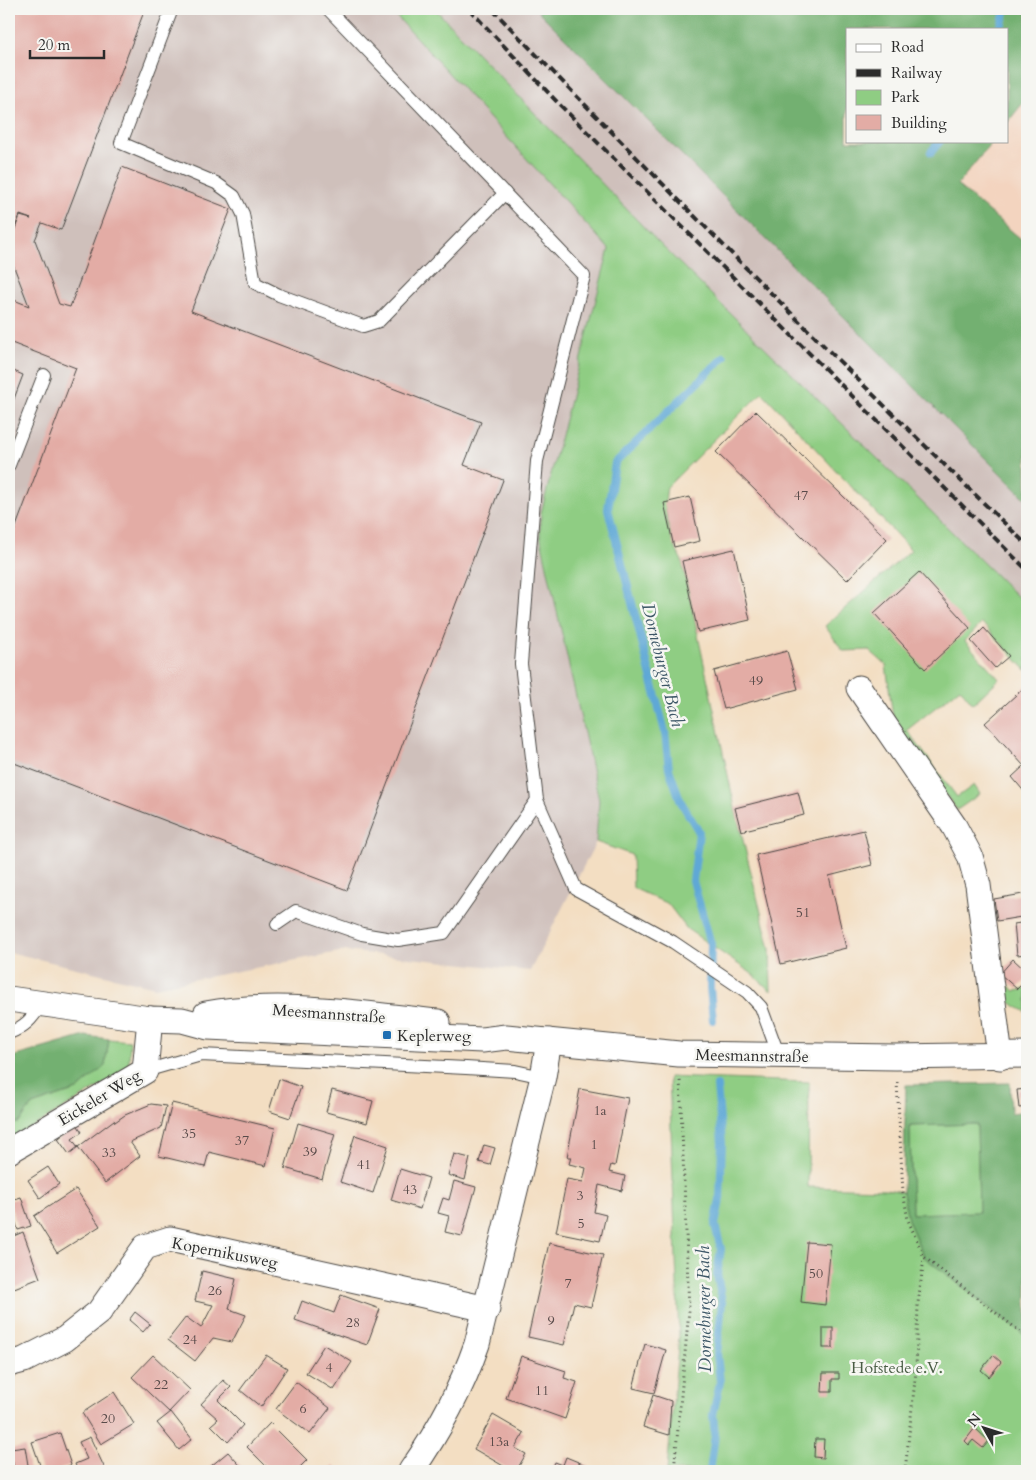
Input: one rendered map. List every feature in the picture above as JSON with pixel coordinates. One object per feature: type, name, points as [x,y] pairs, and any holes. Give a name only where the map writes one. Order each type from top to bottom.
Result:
[{"type":"street","points":[[859,688],[954,826],[970,856],[978,885],[1000,1057]]},
{"type":"street","name":"Meesmannstraße","points":[[9,999],[40,1005],[150,1019],[182,1020],[217,1028],[482,1040],[506,1036],[679,1054],[896,1057],[1000,1057],[1027,1055]]},
{"type":"street","name":"Eickeler Weg","points":[[9,1151],[145,1071],[150,1019]]},
{"type":"street","points":[[411,1471],[431,1442],[465,1377],[487,1309],[543,1077],[549,1041]]},
{"type":"street","name":"Kopernikusweg","points":[[9,1364],[24,1360],[65,1339],[99,1312],[145,1247],[170,1239],[487,1309]]},
{"type":"lane","points":[[172,9],[121,143],[216,183],[234,196],[243,214],[255,282],[279,296],[363,326],[379,321],[505,193]]},
{"type":"lane","points":[[328,9],[584,276],[536,471],[521,664],[537,800],[576,889],[673,942],[748,992],[761,1007],[779,1056]]},
{"type":"lane","points":[[9,465],[44,374]]},
{"type":"lane","points":[[277,924],[296,911],[362,934],[398,940],[444,933],[537,800]]},
{"type":"lane","points":[[9,1033],[20,1029],[34,1017],[40,1005]]},
{"type":"lane","points":[[145,1071],[201,1055],[505,1070],[543,1077]]},
{"type":"path","points":[[674,1471],[688,1310],[679,1054]]},
{"type":"path","points":[[896,1057],[903,1192],[908,1220],[924,1257],[1027,1337]]},
{"type":"path","points":[[905,1471],[916,1371],[918,1303],[924,1257]]},
{"type":"path","points":[[903,1369],[916,1371]]},
{"type":"path","points":[[1023,1471],[1027,1466]]},
{"type":"shaded area","points":[[9,9],[390,9],[609,249],[541,513],[540,534],[599,800],[596,842],[530,971],[344,951],[155,987],[9,952]]},
{"type":"shaded area","points":[[435,9],[536,9],[1027,500],[1027,606],[658,242]]},
{"type":"shaded area","points":[[1027,98],[1027,244],[957,186],[992,142],[1008,142],[1008,122]]},
{"type":"green space","points":[[390,9],[435,9],[658,242],[1027,606],[1027,671],[982,623],[965,641],[999,679],[973,704],[960,688],[907,730],[957,797],[974,785],[980,794],[957,810],[894,725],[886,665],[869,650],[843,651],[825,626],[911,550],[762,392],[667,487],[666,516],[668,525],[682,561],[735,808],[770,949],[771,991],[751,973],[687,929],[668,904],[633,888],[632,855],[596,842],[599,800],[540,535],[541,513],[609,249]]},
{"type":"green space","points":[[536,9],[1027,9],[1027,98],[1008,122],[1008,28],[846,28],[846,142],[992,142],[957,185],[1027,244],[1027,500]]},
{"type":"green space","points":[[1001,979],[1015,991],[1027,989],[1027,1012],[1008,1000],[1003,991]]},
{"type":"green space","points":[[85,1036],[109,1039],[105,1066],[77,1090],[32,1105],[19,1123],[9,1123],[9,1058]]},
{"type":"green space","points":[[109,1039],[130,1041],[129,1062],[126,1071],[9,1141],[9,1123],[19,1123],[32,1105],[77,1090],[105,1066]]},
{"type":"green space","name":"Hofstede e.V.","points":[[669,1077],[809,1082],[808,1187],[886,1189],[903,1192],[908,1220],[924,1257],[1027,1337],[1027,1471],[667,1471],[679,1336]]},
{"type":"green space","points":[[1010,1083],[1011,1113],[1027,1111],[1027,1337],[924,1257],[908,1220],[903,1192],[906,1085]],"holes":[[[977,1124],[979,1212],[912,1214],[910,1126]]]},
{"type":"green space","points":[[977,1124],[979,1212],[912,1214],[910,1126]]},
{"type":"building","points":[[9,9],[145,9],[61,230],[42,223],[35,240],[59,304],[70,307],[122,167],[231,209],[191,311],[481,422],[464,465],[503,480],[347,890],[9,761],[9,545],[76,368],[9,342],[9,298],[29,306],[9,254],[9,244],[20,216],[31,219],[20,215],[9,241]]},
{"type":"building","points":[[9,369],[23,375],[9,412]]},
{"type":"building","points":[[756,411],[887,539],[847,580],[716,452]]},
{"type":"building","points":[[690,497],[700,541],[674,547],[664,503]]},
{"type":"building","points":[[734,549],[750,620],[698,632],[682,561]]},
{"type":"building","points":[[919,572],[970,628],[925,669],[874,613]]},
{"type":"building","points":[[984,628],[1009,656],[995,668],[971,641]]},
{"type":"building","points":[[787,651],[798,689],[724,709],[714,671]]},
{"type":"building","points":[[1027,685],[1027,795],[1012,777],[1024,766],[985,723]]},
{"type":"building","points":[[798,792],[804,815],[741,831],[735,808]]},
{"type":"building","points":[[864,830],[872,865],[829,876],[846,948],[781,964],[756,855]]},
{"type":"building","points":[[1023,894],[1027,916],[997,921],[994,899]]},
{"type":"building","points":[[1027,922],[1027,954],[1017,955],[1014,924]]},
{"type":"building","points":[[1013,959],[1027,972],[1027,979],[1017,989],[1000,974]]},
{"type":"building","points":[[279,1079],[301,1087],[290,1118],[269,1111]]},
{"type":"building","points":[[580,1089],[628,1098],[615,1166],[611,1165],[609,1172],[625,1176],[622,1191],[599,1185],[594,1212],[606,1215],[600,1241],[556,1232],[567,1179],[583,1182],[586,1168],[569,1164],[571,1157],[567,1157]]},
{"type":"building","points":[[1027,1089],[1027,1107],[1019,1108],[1017,1090]]},
{"type":"building","points":[[332,1090],[373,1101],[367,1123],[326,1112]]},
{"type":"building","points":[[172,1103],[275,1128],[266,1166],[209,1152],[205,1167],[159,1156]]},
{"type":"building","points":[[151,1104],[166,1106],[161,1128],[130,1142],[140,1156],[105,1183],[78,1147],[114,1120],[115,1122],[125,1115]]},
{"type":"building","points":[[76,1123],[82,1132],[72,1139],[78,1147],[69,1154],[58,1139]]},
{"type":"building","points":[[298,1123],[335,1134],[322,1179],[285,1168]]},
{"type":"building","points":[[355,1135],[388,1146],[373,1193],[340,1182]]},
{"type":"building","points":[[484,1145],[495,1148],[490,1165],[479,1162]]},
{"type":"building","points":[[454,1154],[470,1158],[465,1180],[448,1175]]},
{"type":"building","points":[[48,1167],[59,1184],[40,1198],[28,1180]]},
{"type":"building","points":[[400,1169],[429,1178],[420,1209],[391,1200]]},
{"type":"building","points":[[454,1181],[476,1187],[462,1236],[445,1232],[449,1216],[438,1213],[443,1198],[449,1200]]},
{"type":"building","points":[[76,1189],[100,1226],[57,1253],[34,1216]]},
{"type":"building","points":[[21,1197],[31,1226],[18,1230],[9,1201]]},
{"type":"building","points":[[23,1232],[40,1278],[9,1290],[9,1238]]},
{"type":"building","points":[[807,1242],[831,1244],[825,1305],[801,1302]]},
{"type":"building","points":[[549,1243],[603,1255],[591,1307],[574,1303],[564,1345],[528,1337]]},
{"type":"building","points":[[202,1271],[236,1279],[229,1309],[246,1315],[232,1342],[213,1338],[195,1361],[168,1340],[186,1317],[201,1328],[213,1305],[195,1301]]},
{"type":"building","points":[[341,1295],[380,1309],[367,1345],[295,1320],[302,1301],[334,1313]]},
{"type":"building","points":[[135,1312],[150,1324],[143,1332],[129,1320]]},
{"type":"building","points":[[823,1328],[833,1328],[833,1348],[823,1348]]},
{"type":"building","points":[[645,1344],[666,1350],[654,1393],[633,1388]]},
{"type":"building","points":[[324,1345],[352,1362],[334,1390],[306,1373]]},
{"type":"building","points":[[153,1355],[190,1390],[169,1412],[132,1377]]},
{"type":"building","points":[[266,1355],[287,1368],[261,1407],[240,1390]]},
{"type":"building","points":[[993,1355],[1001,1362],[989,1377],[981,1370]]},
{"type":"building","points":[[521,1356],[566,1371],[564,1378],[577,1382],[565,1419],[506,1398]]},
{"type":"building","points":[[823,1373],[839,1373],[839,1379],[832,1379],[832,1392],[822,1392]]},
{"type":"building","points":[[223,1380],[231,1387],[218,1400],[243,1425],[228,1442],[211,1425],[218,1419],[201,1404]]},
{"type":"building","points":[[296,1382],[330,1408],[310,1434],[276,1409]]},
{"type":"building","points":[[114,1392],[134,1424],[101,1444],[82,1413]]},
{"type":"building","points":[[653,1395],[671,1401],[669,1435],[643,1427]]},
{"type":"building","points":[[171,1412],[192,1439],[179,1450],[157,1423]]},
{"type":"building","points":[[493,1415],[524,1433],[515,1448],[526,1454],[516,1471],[512,1471],[474,1449]]},
{"type":"building","points":[[270,1423],[307,1460],[296,1471],[271,1471],[247,1447]]},
{"type":"building","points":[[975,1428],[989,1441],[983,1448],[973,1440],[969,1445],[965,1441]]},
{"type":"building","points":[[60,1433],[71,1465],[54,1471],[42,1471],[32,1442]]},
{"type":"building","points":[[90,1437],[106,1471],[78,1471],[75,1464],[87,1459],[79,1442]]},
{"type":"building","points":[[815,1439],[824,1439],[823,1458],[814,1457]]},
{"type":"building","points":[[25,1447],[29,1471],[14,1471],[11,1449]]},
{"type":"building","points":[[228,1452],[245,1471],[205,1471]]},
{"type":"building","points":[[566,1457],[588,1466],[585,1471],[551,1471],[555,1462],[563,1465]]},
{"type":"building","points":[[10,1458],[12,1471],[9,1471]]},
{"type":"building","points":[[334,1465],[340,1471],[328,1471]]},
{"type":"waterway","name":"Dorneburger Bach","points":[[1000,28],[1006,9]]},
{"type":"waterway","name":"Dorneburger Bach","points":[[931,152],[939,142]]},
{"type":"waterway","name":"Dorneburger Bach","points":[[713,1020],[710,988],[711,944],[693,881],[699,832],[681,802],[669,769],[665,732],[608,509],[615,463],[724,357]]},
{"type":"waterway","name":"Dorneburger Bach","points":[[710,1471],[715,1435],[713,1415],[720,1382],[717,1354],[722,1302],[717,1274],[721,1249],[715,1225],[720,1200],[722,1143],[717,1086]]},
{"type":"railway","points":[[469,9],[559,104],[1027,570]]},
{"type":"railway","points":[[492,9],[757,279],[1027,545]]},
{"type":"place","name":"Keplerweg","points":[[387,1035]]}]
